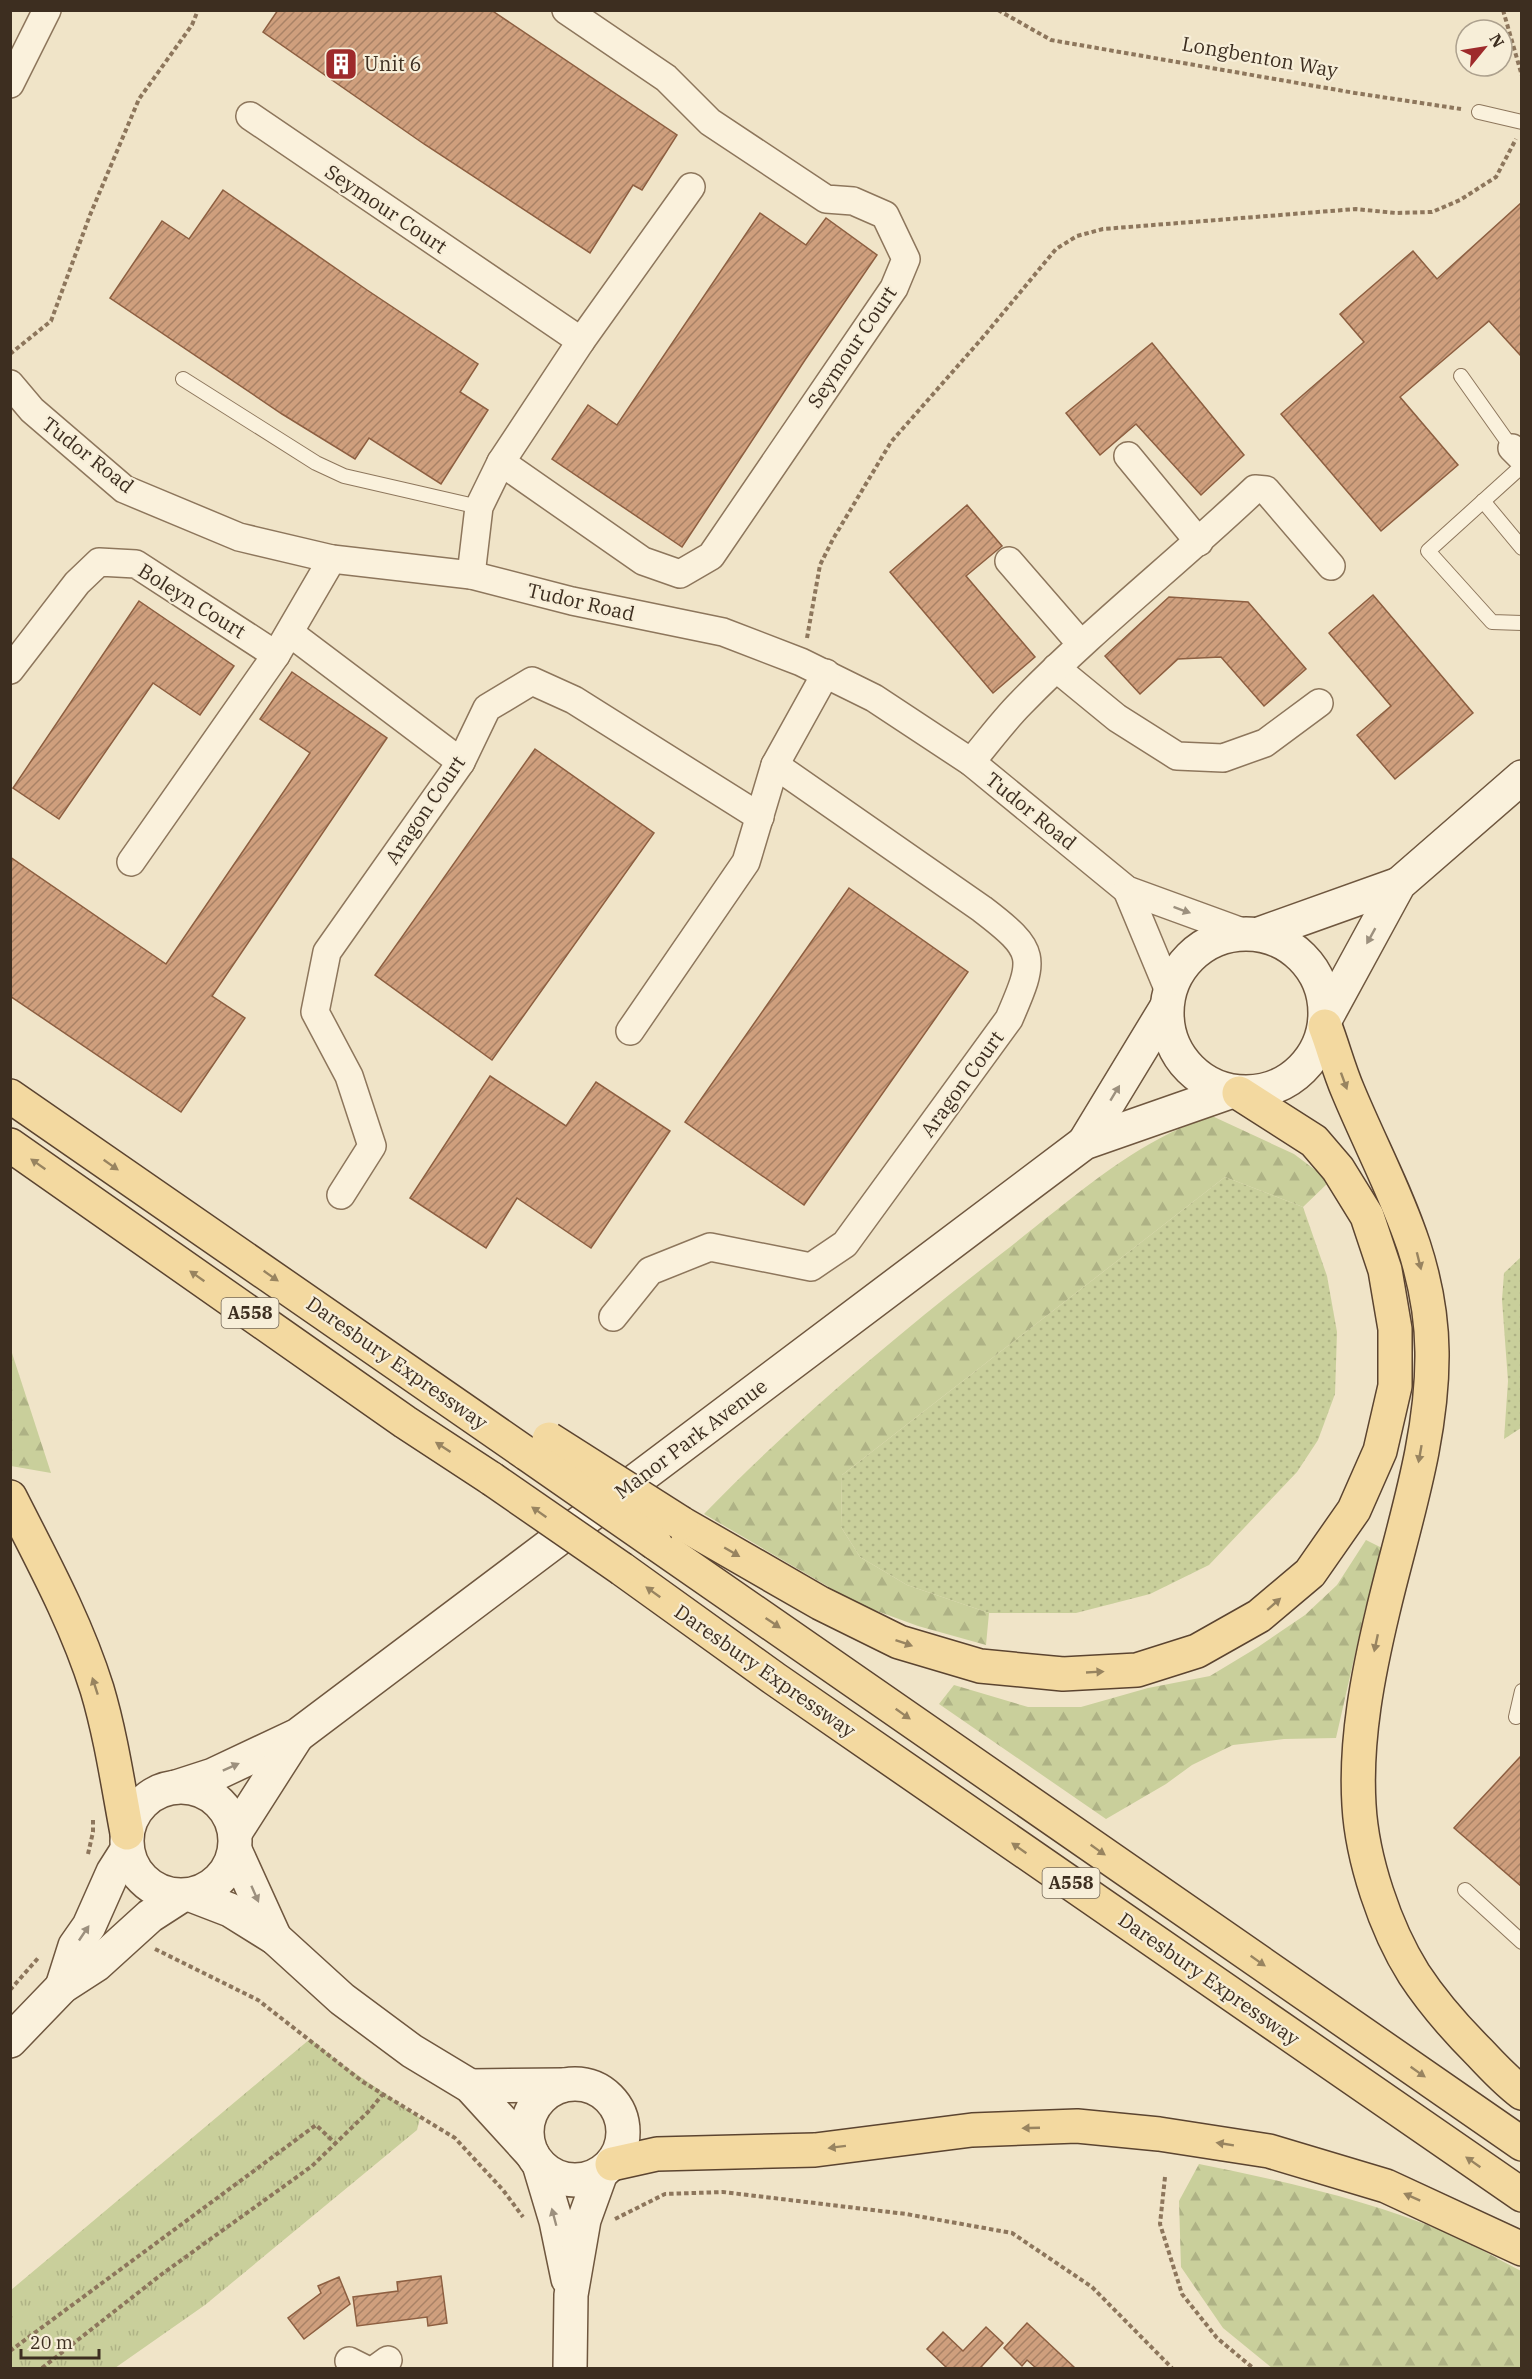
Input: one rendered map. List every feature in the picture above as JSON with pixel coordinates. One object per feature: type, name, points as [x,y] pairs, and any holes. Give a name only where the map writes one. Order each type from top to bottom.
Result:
[{"type":"main road","points":[[1325,1022],[1348,1090],[1413,1237],[1426,1290],[1432,1350],[1430,1402],[1413,1494],[1367,1685],[1359,1754],[1359,1807],[1369,1865],[1390,1926],[1413,1973],[1449,2022],[1509,2084],[1521,2093]]},
{"type":"main road","points":[[538,1447],[681,1523],[820,1603],[899,1642],[980,1666],[1064,1674],[1137,1670],[1197,1651],[1259,1616],[1310,1573],[1354,1510],[1380,1451],[1395,1386],[1395,1329],[1385,1270],[1367,1216],[1338,1168],[1314,1141],[1235,1093]]},
{"type":"main road","name":"Daresbury Expressway","points":[[10,1096],[381,1352],[538,1447]]},
{"type":"main road","name":"Daresbury Expressway","points":[[10,1145],[405,1422],[622,1569],[775,1679],[1521,2195]]},
{"type":"main road","name":"A558","points":[[538,1447],[655,1543],[1521,2144]]},
{"type":"main road","points":[[10,1497],[69,1615],[96,1688],[110,1742],[127,1841]]},
{"type":"main road","points":[[606,2169],[657,2154],[815,2150],[972,2130],[1077,2127],[1159,2134],[1269,2151],[1386,2186],[1521,2249]]},
{"type":"street","points":[[10,84],[47,10]]},
{"type":"street","name":"Seymour Court","points":[[501,462],[642,561],[680,574],[711,556],[894,288],[906,259],[885,215],[853,201],[826,199],[711,122],[666,78],[566,10]]},
{"type":"street","name":"Seymour Court","points":[[250,116],[581,341]]},
{"type":"street","points":[[471,575],[479,507],[501,462],[581,341],[691,188]]},
{"type":"street","name":"Tudor Road","points":[[10,384],[32,410],[124,489],[239,537],[332,559],[471,575],[572,601],[723,633],[826,673],[874,698],[971,762],[1127,890],[1252,934]]},
{"type":"street","points":[[1128,456],[1199,542]]},
{"type":"street","points":[[971,762],[1019,705],[1056,668],[1199,542],[1255,489],[1266,490],[1331,566]]},
{"type":"street","points":[[131,862],[276,656],[332,559]]},
{"type":"street","points":[[1009,561],[1081,644]]},
{"type":"street","name":"Boleyn Court","points":[[10,670],[77,583],[99,562],[136,564],[276,656]]},
{"type":"street","points":[[290,633],[461,762]]},
{"type":"street","points":[[1056,668],[1117,718],[1177,756],[1223,758],[1266,743],[1319,703]]},
{"type":"street","points":[[630,1031],[746,862],[775,765],[826,673]]},
{"type":"street","name":"Aragon Court","points":[[340,1195],[372,1146],[349,1076],[315,1012],[327,952],[461,762],[487,708],[532,681],[574,700],[760,817]]},
{"type":"street","name":"Aragon Court","points":[[613,1317],[650,1271],[710,1247],[811,1267],[845,1245],[1009,1019],[1027,977],[1027,954],[1014,933],[775,765]]},
{"type":"street","points":[[1399,884],[1252,934],[1220,937],[1198,950],[1180,968],[1168,999],[1168,1031],[1176,1052],[1190,1071],[1209,1084],[1235,1093],[1263,1092],[1285,1083],[1304,1068],[1318,1048],[1325,1022],[1399,884],[1521,777]]},
{"type":"street","name":"Tudor Road","points":[[1127,890],[1168,999]]},
{"type":"street","points":[[1252,934],[1281,941],[1300,954],[1315,973],[1324,994],[1325,1022]]},
{"type":"street","name":"Manor Park Avenue","points":[[1084,1143],[1168,999]]},
{"type":"street","name":"Manor Park Avenue","points":[[176,1787],[213,1775],[298,1735],[1084,1143],[1235,1093]]},
{"type":"street","name":"Manor Park Avenue","points":[[235,1841],[298,1735]]},
{"type":"street","points":[[62,1987],[75,1946],[89,1926],[127,1841],[133,1815],[144,1802],[159,1792],[176,1787],[192,1788],[207,1794],[221,1804],[230,1817],[235,1841],[274,1938]]},
{"type":"street","points":[[127,1841],[132,1864],[140,1877],[152,1887],[166,1894],[186,1896],[230,1910],[274,1938],[351,2006],[412,2051],[470,2086],[549,2173],[575,2180],[589,2179],[606,2169]]},
{"type":"street","points":[[10,2041],[62,1987],[96,1965],[135,1929],[186,1896],[207,1890],[220,1880],[230,1866],[235,1841]]},
{"type":"street","points":[[470,2086],[578,2083],[593,2086],[607,2094],[617,2106],[623,2120],[624,2136],[620,2151],[606,2169],[584,2220],[571,2295],[570,2368]]},
{"type":"street","points":[[563,2085],[549,2091],[539,2100],[531,2112],[527,2126],[528,2140],[556,2221],[571,2295]]},
{"type":"lane","points":[[1479,112],[1521,122]]},
{"type":"lane","points":[[1461,376],[1518,457],[1483,501],[1428,551],[1492,622],[1521,623]]},
{"type":"lane","points":[[183,379],[316,463],[344,476],[479,507]]},
{"type":"lane","points":[[1483,501],[1521,548]]},
{"type":"lane","points":[[1516,1717],[1521,1691]]},
{"type":"lane","points":[[1465,1890],[1521,1942]]},
{"type":"path","points":[[10,354],[51,321],[90,215],[139,99],[192,25],[198,10]]},
{"type":"path","name":"Longbenton Way","points":[[998,10],[1051,40],[1354,93],[1479,112]]},
{"type":"path","points":[[1503,10],[1521,76]]},
{"type":"path","points":[[801,662],[820,565],[891,442],[984,336],[1056,249],[1077,236],[1103,229],[1356,209],[1396,213],[1431,212],[1460,200],[1496,177],[1518,136]]},
{"type":"path","points":[[86,1863],[93,1832],[93,1820]]},
{"type":"path","points":[[150,1947],[258,2000],[382,2095],[455,2138],[503,2190],[528,2222]]},
{"type":"path","points":[[10,1990],[42,1954]]},
{"type":"path","points":[[42,2368],[162,2274],[312,2166],[370,2110],[382,2095]]},
{"type":"path","points":[[10,2351],[316,2125],[336,2144]]},
{"type":"path","points":[[1165,2177],[1160,2224],[1182,2294],[1217,2338],[1253,2368]]},
{"type":"path","points":[[605,2221],[614,2220],[665,2194],[723,2192],[906,2214],[1012,2233],[1092,2287],[1172,2368]]},
{"type":"green space","points":[[1212,1116],[1294,1154],[1330,1181],[1303,1207],[1225,1177],[842,1475],[841,1527],[860,1557],[907,1585],[989,1613],[986,1645],[918,1626],[858,1604],[704,1514],[811,1411],[848,1379],[924,1315],[1104,1173],[1148,1145]]},
{"type":"green space","points":[[1225,1177],[1303,1207],[1327,1276],[1337,1332],[1335,1394],[1318,1440],[1297,1472],[1209,1565],[1150,1594],[1076,1613],[989,1613],[907,1585],[860,1557],[841,1527],[842,1475]]},
{"type":"green space","points":[[1521,1257],[1521,1428],[1504,1439],[1508,1381],[1502,1300],[1504,1273]]},
{"type":"green space","points":[[11,1350],[51,1473],[11,1466]]},
{"type":"green space","points":[[1366,1540],[1382,1548],[1365,1610],[1336,1738],[1284,1739],[1233,1745],[1192,1765],[1166,1784],[1106,1819],[939,1704],[954,1685],[1028,1707],[1081,1707],[1148,1688],[1210,1676],[1305,1615],[1337,1585]]},
{"type":"green space","points":[[310,2039],[420,2118],[417,2130],[205,2305],[115,2368],[11,2368],[11,2290]]},
{"type":"green space","points":[[1199,2164],[1356,2201],[1418,2221],[1467,2242],[1521,2271],[1521,2368],[1272,2368],[1223,2328],[1181,2267],[1179,2201]]},
{"type":"building","points":[[278,10],[491,10],[677,135],[642,190],[633,185],[590,253],[424,144],[263,32]]},
{"type":"building","points":[[223,190],[478,364],[460,392],[488,410],[441,484],[369,438],[355,459],[282,414],[110,298],[162,221],[189,239]]},
{"type":"building","points":[[1521,203],[1521,356],[1489,321],[1400,397],[1458,465],[1381,531],[1281,414],[1364,342],[1340,314],[1413,251],[1437,279]]},
{"type":"building","points":[[760,213],[806,245],[826,218],[877,255],[682,547],[552,459],[588,405],[617,425]]},
{"type":"building","points":[[1152,343],[1244,455],[1201,495],[1136,424],[1100,455],[1066,413]]},
{"type":"building","points":[[967,505],[1002,546],[966,576],[1035,657],[993,693],[890,572]]},
{"type":"building","points":[[1373,595],[1473,713],[1395,779],[1357,735],[1391,706],[1329,633]]},
{"type":"building","points":[[1169,597],[1248,602],[1306,669],[1264,706],[1221,657],[1178,659],[1140,694],[1105,656]]},
{"type":"building","points":[[139,601],[234,666],[200,715],[153,683],[59,819],[13,788]]},
{"type":"building","points":[[292,672],[387,738],[212,996],[245,1018],[181,1112],[10,996],[10,857],[166,964],[310,753],[260,719]]},
{"type":"building","points":[[535,749],[654,833],[492,1060],[375,975]]},
{"type":"building","points":[[849,888],[968,972],[804,1205],[685,1122]]},
{"type":"building","points":[[490,1076],[566,1126],[596,1082],[670,1131],[591,1248],[517,1198],[486,1248],[410,1198]]},
{"type":"building","points":[[1521,1756],[1521,1886],[1454,1828]]},
{"type":"building","points":[[441,2276],[447,2323],[428,2326],[427,2317],[357,2326],[353,2297],[398,2291],[397,2282]]},
{"type":"building","points":[[339,2277],[350,2304],[304,2339],[288,2318],[321,2293],[318,2286]]},
{"type":"building","points":[[1027,2323],[1075,2368],[1036,2368],[1027,2360],[1022,2366],[1004,2348]]},
{"type":"building","points":[[986,2327],[1003,2343],[981,2367],[983,2368],[947,2368],[927,2349],[943,2332],[963,2351]]},
{"type":"place","name":"Unit 6","points":[[341,64]]}]
